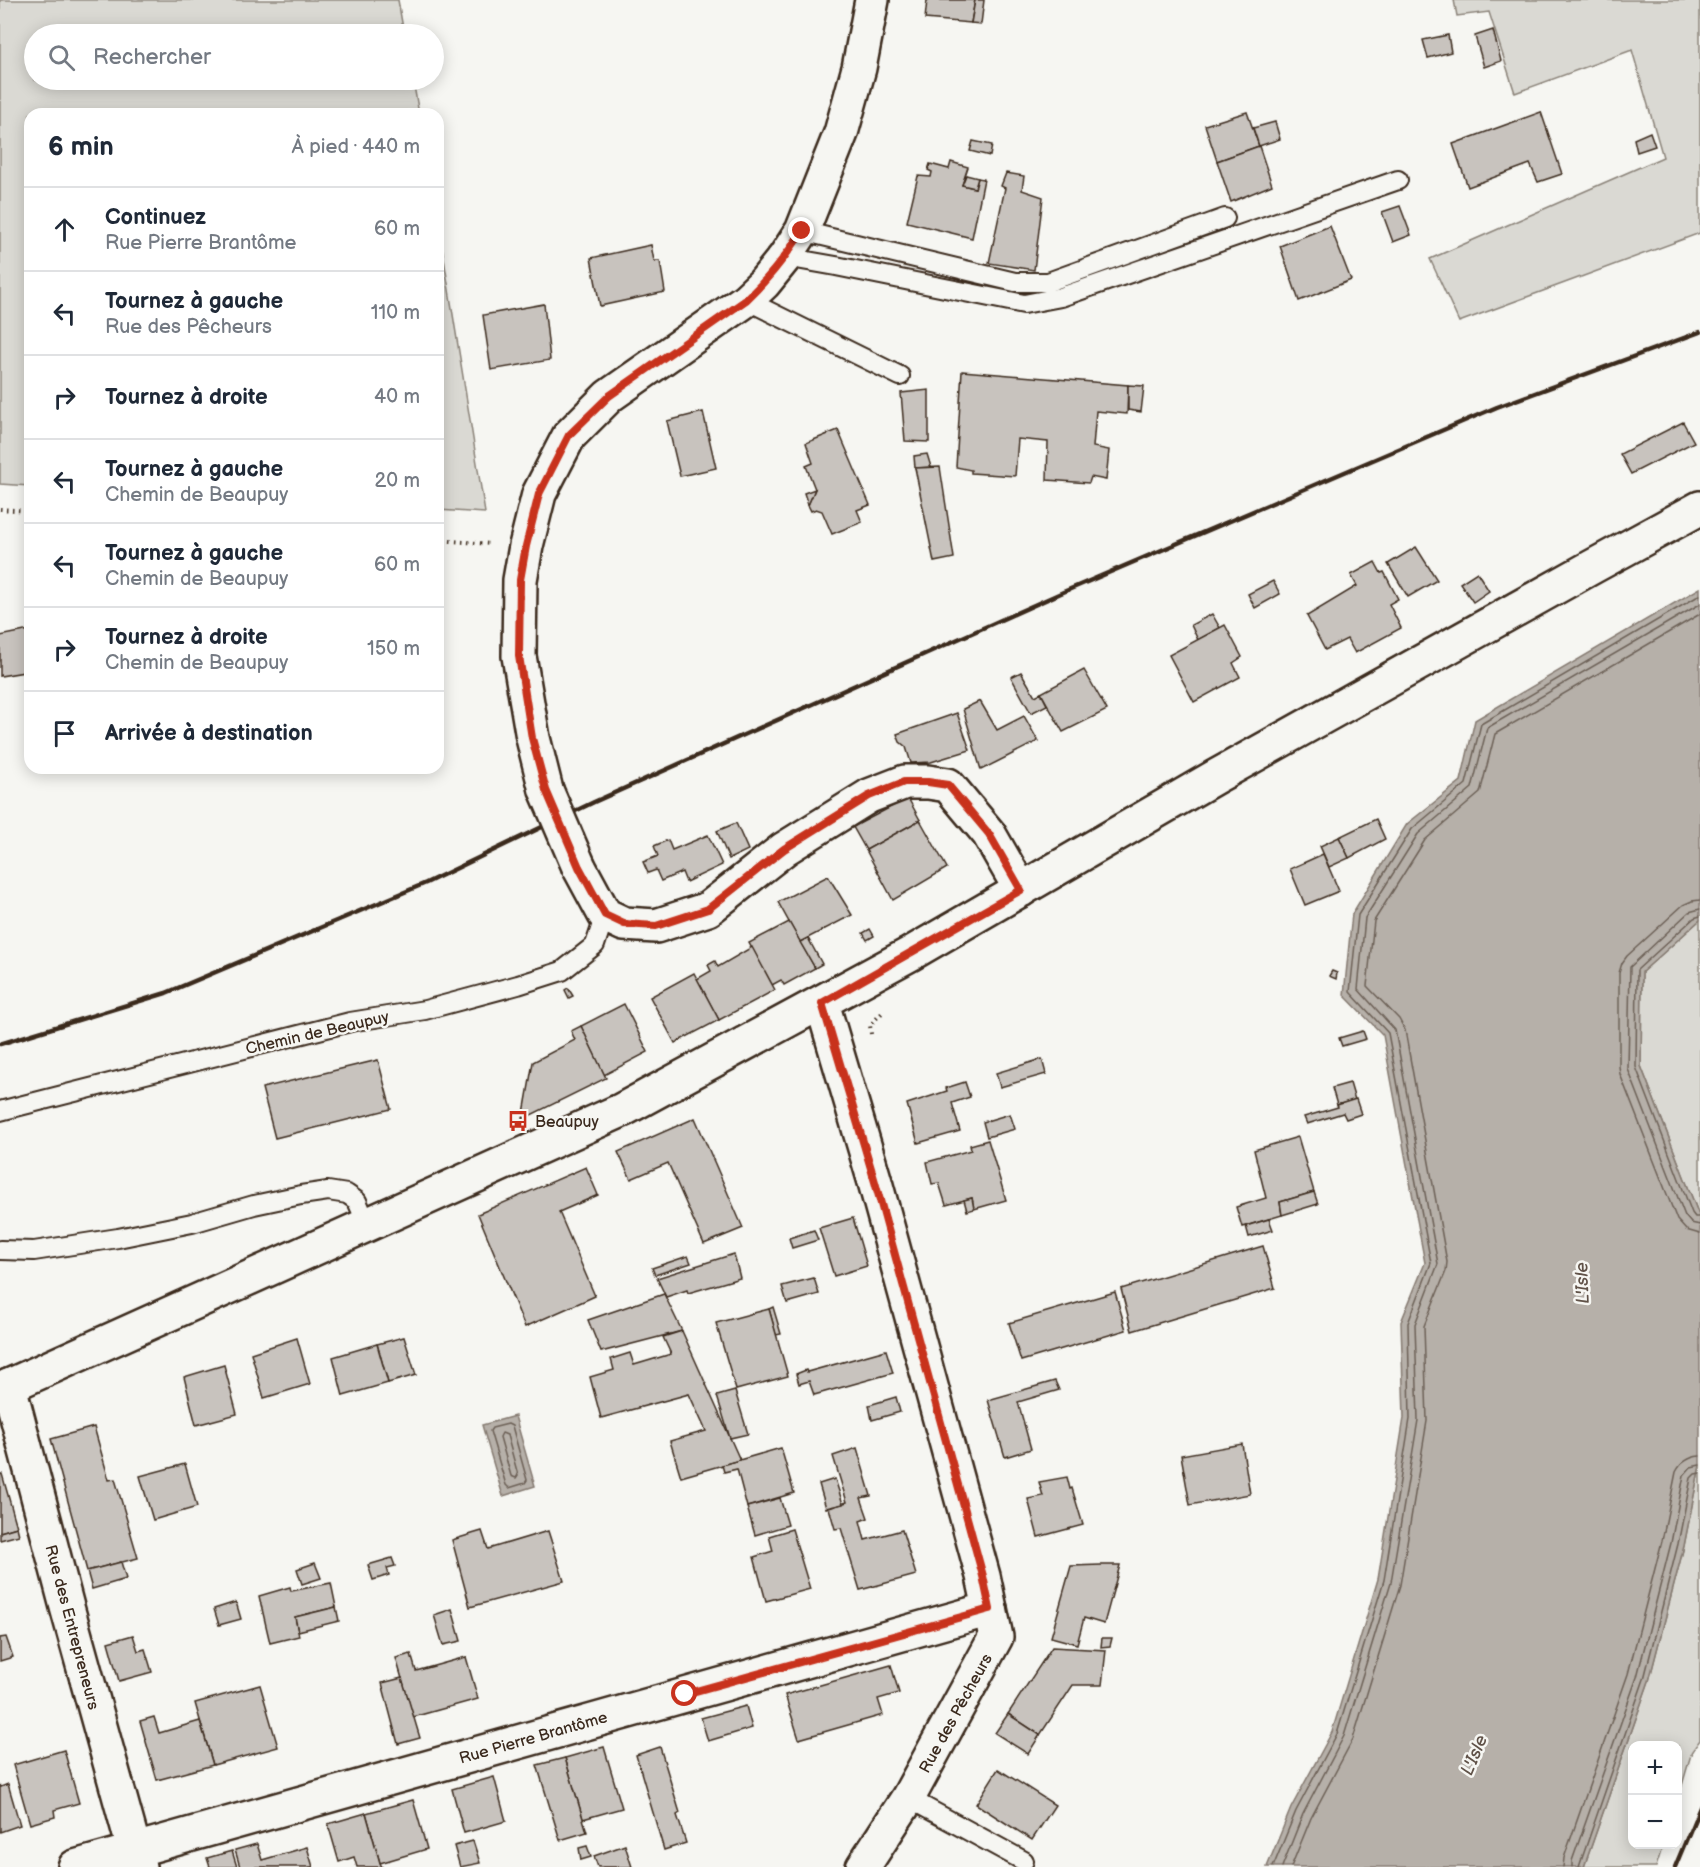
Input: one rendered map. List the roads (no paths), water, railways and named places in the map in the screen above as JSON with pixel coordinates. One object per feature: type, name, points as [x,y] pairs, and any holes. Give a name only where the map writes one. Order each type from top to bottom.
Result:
[{"type":"street","points":[[872,0],[859,68],[841,133],[794,244],[764,283],[746,300],[609,396],[569,435],[539,494],[520,580],[519,656],[532,738],[546,790],[579,867],[605,915],[624,924],[656,926],[708,909],[784,849],[869,796],[904,782],[948,785],[989,834],[1021,890]]},
{"type":"street","points":[[5,1388],[622,1110],[822,1003],[1235,765],[1700,508]]},
{"type":"street","name":"Rue des Pêcheurs","points":[[822,1003],[882,1204],[983,1576],[996,1637],[908,1798],[863,1867]]},
{"type":"street","name":"Rue des Entrepreneurs","points":[[5,1388],[137,1859]]},
{"type":"street","name":"Rue Pierre Brantôme","points":[[75,1867],[137,1859],[990,1609]]},
{"type":"lane","points":[[794,244],[836,266],[1023,304],[1061,297],[1398,180]]},
{"type":"lane","points":[[794,244],[1015,282],[1048,282],[1225,218]]},
{"type":"lane","points":[[746,300],[900,376]]},
{"type":"lane","name":"Chemin de Beaupuy","points":[[0,1111],[350,1022],[426,1010],[518,986],[562,971],[595,945],[605,915]]},
{"type":"lane","points":[[0,1250],[34,1251],[118,1238],[192,1223],[254,1205],[328,1191],[347,1194],[357,1201],[367,1224]]},
{"type":"lane","points":[[908,1798],[1024,1861]]},
{"type":"water","name":"L'Isle","points":[[1700,588],[1700,920],[1642,972],[1641,1066],[1700,1218],[1700,1465],[1684,1546],[1649,1681],[1584,1867],[1267,1867],[1291,1808],[1332,1732],[1378,1579],[1404,1418],[1401,1322],[1425,1263],[1383,1035],[1344,995],[1352,914],[1407,824],[1461,781],[1475,720]]},
{"type":"water","points":[[515,1416],[535,1486],[503,1496],[482,1425]]},
{"type":"railway","points":[[0,1044],[166,993],[426,883],[594,802],[1061,593],[1497,407],[1700,332]]},
{"type":"railway","points":[[1675,1867],[1700,1807]]},
{"type":"place","name":"Beaupuy","points":[[518,1121]]}]
